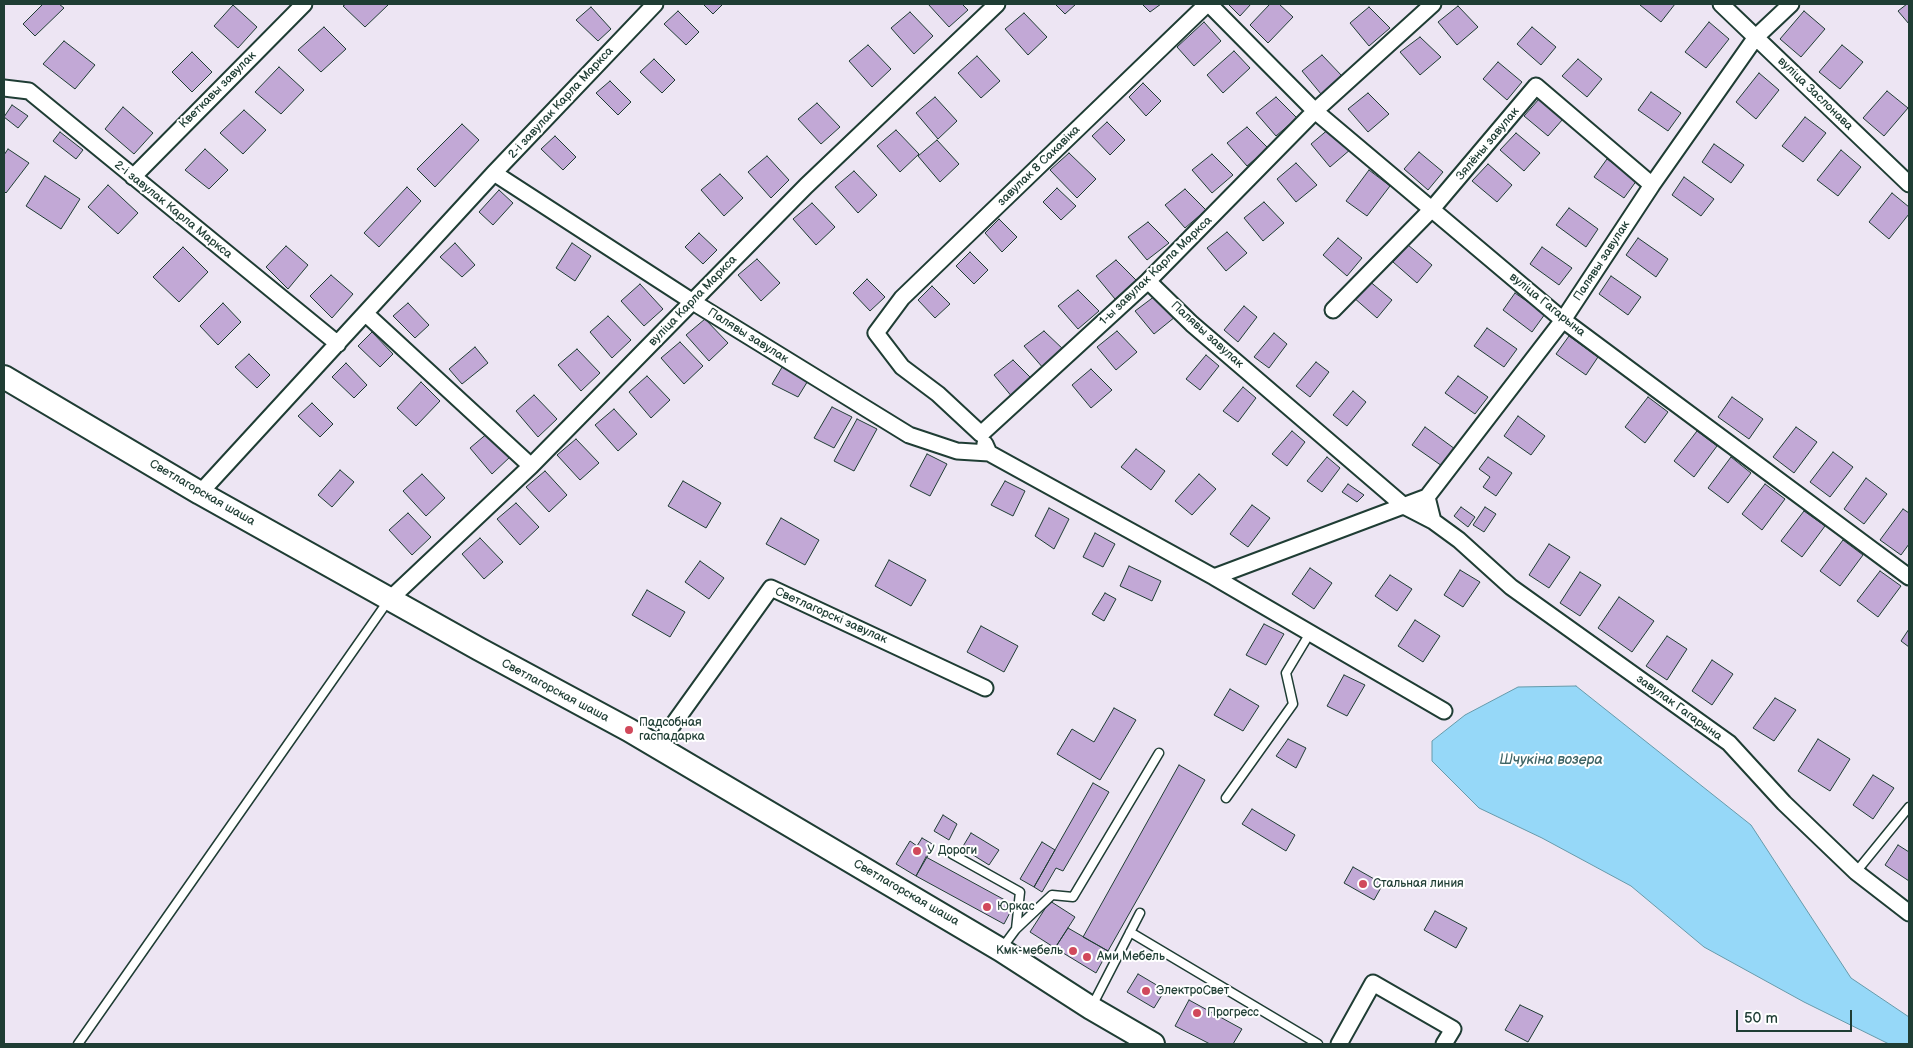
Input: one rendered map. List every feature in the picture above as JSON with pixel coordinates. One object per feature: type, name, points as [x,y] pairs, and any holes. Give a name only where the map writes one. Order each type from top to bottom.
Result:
[{"type":"main road","name":"Светлагорская шаша","points":[[4,377],[200,493],[657,747],[1001,950],[1091,1008],[1153,1044]]},
{"type":"street","name":"Кветкавы завулак","points":[[133,177],[304,4]]},
{"type":"street","name":"2-і завулак Карла Маркса","points":[[200,493],[494,173],[655,4]]},
{"type":"street","name":"вуліца Карла Маркса","points":[[390,599],[531,466],[813,179],[997,4]]},
{"type":"street","name":"вуліца Гагарына","points":[[1208,4],[1315,110],[1563,320],[1909,577]]},
{"type":"street","name":"завулак 8 Сакавіка","points":[[981,434],[938,394],[902,367],[876,333],[902,298],[1208,4]]},
{"type":"street","name":"1-ы завулак Карла Маркса","points":[[981,434],[1148,281],[1315,110],[1433,4]]},
{"type":"street","name":"вуліца Заслонава","points":[[1721,4],[1909,184]]},
{"type":"street","name":"Палявы завулак","points":[[1427,497],[1563,320],[1652,185],[1756,37],[1791,4]]},
{"type":"street","name":"Зялёны завулак","points":[[1333,310],[1432,209],[1536,86],[1652,185]]},
{"type":"street","name":"2-і завулак Карла Маркса","points":[[4,88],[29,91],[338,344]]},
{"type":"street","name":"Палявы завулак","points":[[494,173],[693,302],[909,434],[957,451],[990,453],[1214,577],[1444,711]]},
{"type":"street","name":"Палявы завулак","points":[[1148,281],[1192,324],[1404,506]]},
{"type":"street","points":[[366,314],[531,466]]},
{"type":"street","points":[[981,434],[990,453]]},
{"type":"street","points":[[1214,577],[1427,497],[1433,521]]},
{"type":"street","name":"завулак Гагарына","points":[[1404,506],[1433,521],[1459,540],[1511,588],[1729,743],[1784,803],[1856,872],[1909,913]]},
{"type":"street","name":"Светлагорскі завулак","points":[[657,747],[771,588],[985,688]]},
{"type":"street","points":[[1339,1044],[1373,983],[1453,1029],[1444,1044]]},
{"type":"lane","points":[[78,1044],[390,599]]},
{"type":"lane","points":[[1226,798],[1293,704],[1286,673],[1310,633]]},
{"type":"lane","points":[[1001,950],[1016,929],[1052,895],[1073,897],[1159,753]]},
{"type":"lane","points":[[1856,872],[1909,807]]},
{"type":"lane","points":[[952,854],[1020,892],[1016,929]]},
{"type":"lane","points":[[1091,1008],[1140,912]]},
{"type":"lane","points":[[1130,932],[1318,1044]]},
{"type":"water","name":"Шчукіна возера","points":[[1576,686],[1751,825],[1851,978],[1909,1017],[1909,1044],[1889,1044],[1804,1002],[1704,947],[1631,886],[1542,838],[1479,808],[1432,761],[1432,741],[1465,715],[1518,687]]},
{"type":"building","points":[[43,4],[59,4],[64,8],[35,36],[23,24]]},
{"type":"building","points":[[346,4],[388,5],[365,27],[343,6]]},
{"type":"building","points":[[703,4],[723,4],[713,14]]},
{"type":"building","points":[[928,4],[962,4],[968,10],[949,27]]},
{"type":"building","points":[[1055,4],[1076,4],[1065,14]]},
{"type":"building","points":[[1142,4],[1161,4],[1150,12]]},
{"type":"building","points":[[1228,4],[1251,4],[1240,16]]},
{"type":"building","points":[[1270,4],[1279,4],[1293,17],[1268,43],[1250,25]]},
{"type":"building","points":[[1641,4],[1675,4],[1661,22]]},
{"type":"building","points":[[1909,4],[1909,24],[1898,11]]},
{"type":"building","points":[[233,5],[257,27],[238,48],[214,26]]},
{"type":"building","points":[[1458,6],[1478,27],[1457,45],[1438,22]]},
{"type":"building","points":[[591,7],[611,29],[598,41],[576,20]]},
{"type":"building","points":[[1369,7],[1390,28],[1369,46],[1350,23]]},
{"type":"building","points":[[678,11],[699,32],[686,45],[664,24]]},
{"type":"building","points":[[1804,11],[1825,29],[1801,57],[1780,39]]},
{"type":"building","points":[[910,12],[933,36],[914,54],[891,28]]},
{"type":"building","points":[[1024,13],[1047,37],[1028,55],[1005,29]]},
{"type":"building","points":[[1204,22],[1221,41],[1194,66],[1177,47]]},
{"type":"building","points":[[1709,22],[1729,39],[1706,68],[1685,52]]},
{"type":"building","points":[[324,27],[346,49],[321,72],[298,50]]},
{"type":"building","points":[[1532,27],[1556,47],[1541,65],[1517,44]]},
{"type":"building","points":[[1420,37],[1441,57],[1420,75],[1400,52]]},
{"type":"building","points":[[64,41],[95,65],[75,89],[43,64]]},
{"type":"building","points":[[868,45],[891,69],[872,87],[849,61]]},
{"type":"building","points":[[1842,45],[1863,62],[1840,89],[1819,72]]},
{"type":"building","points":[[1234,51],[1250,68],[1223,93],[1207,75]]},
{"type":"building","points":[[192,52],[212,72],[192,92],[172,72]]},
{"type":"building","points":[[1322,55],[1342,76],[1321,94],[1302,71]]},
{"type":"building","points":[[977,56],[1000,81],[981,98],[958,73]]},
{"type":"building","points":[[654,59],[675,80],[662,93],[640,72]]},
{"type":"building","points":[[1578,59],[1602,79],[1587,97],[1562,76]]},
{"type":"building","points":[[1498,62],[1522,82],[1507,100],[1483,79]]},
{"type":"building","points":[[279,67],[304,90],[281,114],[255,92]]},
{"type":"building","points":[[1759,73],[1779,90],[1756,119],[1736,102]]},
{"type":"building","points":[[610,81],[631,102],[618,115],[596,93]]},
{"type":"building","points":[[1143,83],[1161,101],[1146,116],[1129,97]]},
{"type":"building","points":[[1887,91],[1908,108],[1884,136],[1863,118]]},
{"type":"building","points":[[1651,92],[1681,113],[1668,131],[1638,110]]},
{"type":"building","points":[[1368,93],[1389,114],[1368,132],[1348,109]]},
{"type":"building","points":[[935,97],[957,121],[938,139],[916,113]]},
{"type":"building","points":[[1276,97],[1297,118],[1276,136],[1256,113]]},
{"type":"building","points":[[1539,99],[1563,119],[1548,136],[1524,116]]},
{"type":"building","points":[[817,103],[840,127],[821,144],[798,119]]},
{"type":"building","points":[[12,105],[28,116],[18,128],[4,117]]},
{"type":"building","points":[[123,107],[153,133],[134,154],[105,129]]},
{"type":"building","points":[[244,110],[266,130],[243,154],[220,133]]},
{"type":"building","points":[[1805,117],[1826,133],[1803,162],[1782,146]]},
{"type":"building","points":[[1107,122],[1125,140],[1110,155],[1092,136]]},
{"type":"building","points":[[462,124],[479,140],[435,187],[417,169]]},
{"type":"building","points":[[1247,127],[1268,148],[1247,166],[1227,143]]},
{"type":"building","points":[[1330,128],[1351,149],[1330,167],[1311,144]]},
{"type":"building","points":[[896,130],[919,154],[900,172],[877,146]]},
{"type":"building","points":[[60,132],[83,150],[76,159],[53,141]]},
{"type":"building","points":[[1516,133],[1540,153],[1524,171],[1500,150]]},
{"type":"building","points":[[555,136],[576,157],[563,170],[541,149]]},
{"type":"building","points":[[937,140],[959,164],[940,182],[918,156]]},
{"type":"building","points":[[1714,144],[1744,165],[1731,183],[1702,162]]},
{"type":"building","points":[[8,149],[29,163],[6,193],[4,191],[4,155]]},
{"type":"building","points":[[205,149],[228,170],[209,189],[185,170]]},
{"type":"building","points":[[1841,150],[1861,167],[1838,196],[1817,180]]},
{"type":"building","points":[[1419,152],[1443,172],[1428,190],[1404,169]]},
{"type":"building","points":[[1069,153],[1096,179],[1077,198],[1050,170]]},
{"type":"building","points":[[1212,154],[1233,175],[1212,193],[1192,170]]},
{"type":"building","points":[[767,156],[789,180],[771,198],[748,172]]},
{"type":"building","points":[[1607,159],[1637,180],[1624,198],[1594,177]]},
{"type":"building","points":[[1296,163],[1317,185],[1296,202],[1277,179]]},
{"type":"building","points":[[1488,164],[1512,185],[1497,202],[1472,181]]},
{"type":"building","points":[[1369,170],[1390,186],[1367,216],[1346,201]]},
{"type":"building","points":[[854,171],[877,195],[858,213],[835,187]]},
{"type":"building","points":[[720,174],[743,198],[724,216],[701,190]]},
{"type":"building","points":[[45,176],[80,199],[61,229],[26,206]]},
{"type":"building","points":[[1684,177],[1714,199],[1701,216],[1672,195]]},
{"type":"building","points":[[108,185],[138,213],[118,234],[88,207]]},
{"type":"building","points":[[407,187],[421,201],[379,247],[364,233]]},
{"type":"building","points":[[1057,188],[1076,206],[1061,220],[1043,202]]},
{"type":"building","points":[[1185,189],[1206,210],[1185,228],[1165,205]]},
{"type":"building","points":[[499,190],[513,203],[493,225],[479,212]]},
{"type":"building","points":[[1892,193],[1909,207],[1909,214],[1889,239],[1869,222]]},
{"type":"building","points":[[1264,202],[1284,223],[1263,241],[1244,218]]},
{"type":"building","points":[[812,203],[835,227],[816,245],[793,219]]},
{"type":"building","points":[[1569,208],[1598,229],[1586,247],[1556,225]]},
{"type":"building","points":[[999,219],[1017,237],[1002,252],[985,233]]},
{"type":"building","points":[[1148,222],[1169,243],[1147,260],[1128,237]]},
{"type":"building","points":[[1227,232],[1247,253],[1226,271],[1207,248]]},
{"type":"building","points":[[699,233],[717,250],[703,264],[685,247]]},
{"type":"building","points":[[1338,238],[1362,258],[1347,276],[1323,255]]},
{"type":"building","points":[[1638,238],[1668,259],[1656,277],[1626,255]]},
{"type":"building","points":[[455,243],[475,265],[462,277],[440,257]]},
{"type":"building","points":[[572,243],[591,256],[575,281],[556,268]]},
{"type":"building","points":[[1408,245],[1432,265],[1417,283],[1393,262]]},
{"type":"building","points":[[286,246],[308,265],[288,289],[266,267]]},
{"type":"building","points":[[183,247],[208,272],[179,302],[153,277]]},
{"type":"building","points":[[1542,247],[1572,268],[1559,285],[1530,264]]},
{"type":"building","points":[[970,252],[988,270],[974,284],[956,266]]},
{"type":"building","points":[[757,259],[780,283],[761,301],[738,275]]},
{"type":"building","points":[[1116,260],[1137,281],[1115,299],[1096,276]]},
{"type":"building","points":[[331,275],[353,294],[332,318],[310,296]]},
{"type":"building","points":[[1611,276],[1641,297],[1628,315],[1599,294]]},
{"type":"building","points":[[867,279],[885,297],[870,311],[853,293]]},
{"type":"building","points":[[1368,280],[1392,300],[1377,318],[1353,297]]},
{"type":"building","points":[[640,284],[663,309],[644,326],[621,301]]},
{"type":"building","points":[[932,286],[950,304],[935,318],[918,300]]},
{"type":"building","points":[[1078,290],[1099,311],[1078,329],[1058,306]]},
{"type":"building","points":[[1515,293],[1545,314],[1532,332],[1503,310]]},
{"type":"building","points":[[1155,296],[1175,317],[1154,334],[1135,311]]},
{"type":"building","points":[[223,303],[241,322],[218,345],[200,326]]},
{"type":"building","points":[[408,303],[429,325],[415,338],[393,316]]},
{"type":"building","points":[[1244,306],[1257,317],[1238,342],[1224,330]]},
{"type":"building","points":[[608,316],[631,340],[612,358],[590,332]]},
{"type":"building","points":[[705,319],[728,343],[709,361],[686,335]]},
{"type":"building","points":[[1487,328],[1517,349],[1504,367],[1474,346]]},
{"type":"building","points":[[1044,331],[1065,351],[1044,369],[1024,346]]},
{"type":"building","points":[[1117,331],[1137,352],[1116,370],[1097,347]]},
{"type":"building","points":[[372,332],[393,354],[380,367],[358,346]]},
{"type":"building","points":[[1274,333],[1287,344],[1269,368],[1254,357]]},
{"type":"building","points":[[1569,336],[1598,357],[1586,375],[1556,354]]},
{"type":"building","points":[[680,342],[703,366],[684,384],[661,358]]},
{"type":"building","points":[[475,347],[488,363],[462,384],[449,369]]},
{"type":"building","points":[[577,349],[600,373],[581,391],[558,365]]},
{"type":"building","points":[[249,354],[270,375],[257,388],[235,367]]},
{"type":"building","points":[[1206,355],[1219,366],[1200,390],[1186,379]]},
{"type":"building","points":[[1013,360],[1034,381],[1013,398],[994,375]]},
{"type":"building","points":[[1316,362],[1329,372],[1310,397],[1296,386]]},
{"type":"building","points":[[346,363],[367,385],[354,398],[332,377]]},
{"type":"building","points":[[784,364],[809,379],[798,397],[772,384]]},
{"type":"building","points":[[1091,369],[1112,390],[1091,408],[1072,385]]},
{"type":"building","points":[[647,376],[670,400],[651,418],[629,392]]},
{"type":"building","points":[[1458,376],[1488,397],[1475,414],[1445,393]]},
{"type":"building","points":[[421,382],[440,401],[416,426],[397,408]]},
{"type":"building","points":[[1243,387],[1256,398],[1238,422],[1223,411]]},
{"type":"building","points":[[1353,391],[1366,402],[1347,426],[1333,415]]},
{"type":"building","points":[[534,395],[557,419],[538,437],[516,411]]},
{"type":"building","points":[[1648,397],[1668,412],[1645,443],[1625,427]]},
{"type":"building","points":[[1732,397],[1763,419],[1749,439],[1718,417]]},
{"type":"building","points":[[312,403],[333,424],[320,437],[298,416]]},
{"type":"building","points":[[832,407],[852,417],[834,448],[814,438]]},
{"type":"building","points":[[614,409],[637,434],[618,451],[595,425]]},
{"type":"building","points":[[1518,416],[1545,436],[1531,455],[1504,436]]},
{"type":"building","points":[[857,419],[877,429],[854,471],[834,461]]},
{"type":"building","points":[[1425,427],[1455,449],[1442,466],[1412,445]]},
{"type":"building","points":[[1796,427],[1817,442],[1794,473],[1773,457]]},
{"type":"building","points":[[1292,431],[1305,442],[1287,466],[1272,454]]},
{"type":"building","points":[[1697,431],[1717,446],[1694,477],[1674,461]]},
{"type":"building","points":[[489,432],[511,456],[492,474],[470,448]]},
{"type":"building","points":[[576,439],[599,463],[580,480],[557,455]]},
{"type":"building","points":[[1136,449],[1165,471],[1151,490],[1121,467]]},
{"type":"building","points":[[1833,452],[1853,467],[1830,497],[1810,482]]},
{"type":"building","points":[[927,454],[947,464],[930,496],[910,486]]},
{"type":"building","points":[[1327,457],[1340,468],[1322,492],[1307,481]]},
{"type":"building","points":[[1488,457],[1512,473],[1496,496],[1483,487],[1490,477],[1479,469]]},
{"type":"building","points":[[1731,457],[1751,473],[1728,503],[1708,488]]},
{"type":"building","points":[[340,470],[354,482],[332,507],[318,495]]},
{"type":"building","points":[[545,471],[567,495],[549,512],[526,487]]},
{"type":"building","points":[[422,474],[445,498],[426,516],[403,491]]},
{"type":"building","points":[[1199,474],[1216,489],[1192,515],[1175,501]]},
{"type":"building","points":[[1866,478],[1887,494],[1864,524],[1844,509]]},
{"type":"building","points":[[683,481],[721,503],[706,528],[668,506]]},
{"type":"building","points":[[1005,481],[1025,491],[1013,516],[991,505]]},
{"type":"building","points":[[1348,484],[1364,495],[1357,502],[1342,492]]},
{"type":"building","points":[[1765,484],[1785,499],[1762,530],[1742,514]]},
{"type":"building","points":[[516,503],[539,527],[520,545],[497,519]]},
{"type":"building","points":[[1252,505],[1270,518],[1248,547],[1230,534]]},
{"type":"building","points":[[1461,507],[1475,517],[1468,527],[1454,516]]},
{"type":"building","points":[[1485,507],[1496,514],[1484,532],[1473,525]]},
{"type":"building","points":[[1049,508],[1069,519],[1054,549],[1035,536]]},
{"type":"building","points":[[1903,509],[1909,513],[1909,544],[1901,555],[1880,540]]},
{"type":"building","points":[[1804,511],[1825,526],[1802,557],[1781,541]]},
{"type":"building","points":[[408,513],[431,537],[412,555],[389,530]]},
{"type":"building","points":[[781,518],[819,540],[805,565],[766,544]]},
{"type":"building","points":[[1095,533],[1115,544],[1103,567],[1083,557]]},
{"type":"building","points":[[480,538],[503,562],[484,579],[462,554]]},
{"type":"building","points":[[1843,540],[1863,555],[1840,586],[1820,571]]},
{"type":"building","points":[[1549,544],[1570,557],[1549,588],[1529,575]]},
{"type":"building","points":[[889,560],[926,580],[911,606],[875,586]]},
{"type":"building","points":[[700,561],[724,578],[709,599],[685,582]]},
{"type":"building","points":[[1129,566],[1161,581],[1152,601],[1120,586]]},
{"type":"building","points":[[1310,568],[1332,583],[1314,609],[1292,594]]},
{"type":"building","points":[[1460,570],[1480,582],[1463,607],[1444,595]]},
{"type":"building","points":[[1880,571],[1901,586],[1878,617],[1857,601]]},
{"type":"building","points":[[1580,572],[1601,585],[1580,616],[1560,603]]},
{"type":"building","points":[[1390,575],[1412,589],[1397,611],[1375,596]]},
{"type":"building","points":[[647,590],[685,612],[670,637],[632,615]]},
{"type":"building","points":[[1105,593],[1116,599],[1104,621],[1092,614]]},
{"type":"building","points":[[1619,597],[1654,621],[1632,652],[1598,628]]},
{"type":"building","points":[[1415,620],[1440,636],[1423,662],[1398,646]]},
{"type":"building","points":[[1264,624],[1284,634],[1266,665],[1246,655]]},
{"type":"building","points":[[981,626],[1018,646],[1004,672],[967,652]]},
{"type":"building","points":[[1909,629],[1909,647],[1901,641]]},
{"type":"building","points":[[1667,636],[1687,649],[1667,680],[1646,666]]},
{"type":"building","points":[[1712,660],[1733,674],[1712,705],[1692,691]]},
{"type":"building","points":[[1344,675],[1365,685],[1347,716],[1327,706]]},
{"type":"building","points":[[1230,689],[1259,706],[1243,731],[1214,715]]},
{"type":"building","points":[[1775,698],[1796,710],[1774,741],[1753,728]]},
{"type":"building","points":[[1114,708],[1136,720],[1100,780],[1057,754],[1072,729],[1094,742]]},
{"type":"building","points":[[1288,739],[1306,748],[1296,768],[1276,756]]},
{"type":"building","points":[[1818,739],[1850,759],[1830,791],[1798,771]]},
{"type":"building","points":[[1179,765],[1205,780],[1108,951],[1083,937]]},
{"type":"building","points":[[1873,775],[1894,788],[1873,819],[1853,805]]},
{"type":"building","points":[[1093,783],[1109,792],[1063,871],[1056,868],[1042,892],[1034,887]]},
{"type":"building","points":[[1252,809],[1295,835],[1286,851],[1242,824]]},
{"type":"building","points":[[943,815],[957,824],[949,840],[934,831]]},
{"type":"building","points":[[971,833],[999,850],[989,865],[962,848]]},
{"type":"building","name":"У Дороги","points":[[922,838],[934,845],[916,876],[896,864],[910,841],[917,846]]},
{"type":"building","points":[[1042,842],[1055,850],[1034,887],[1020,879]]},
{"type":"building","points":[[1898,845],[1909,852],[1909,881],[1885,865]]},
{"type":"building","points":[[926,857],[1014,905],[1004,924],[916,876]]},
{"type":"building","points":[[1353,867],[1383,884],[1374,900],[1344,883]]},
{"type":"building","points":[[1050,901],[1075,917],[1055,948],[1030,932]]},
{"type":"building","points":[[1435,911],[1467,928],[1456,948],[1424,930]]},
{"type":"building","points":[[1068,928],[1108,951],[1096,973],[1055,948]]},
{"type":"building","name":"ЭлектроСвет","points":[[1138,974],[1165,990],[1154,1008],[1127,992]]},
{"type":"building","name":"Прогресс","points":[[1189,1000],[1242,1029],[1233,1044],[1210,1044],[1175,1026]]},
{"type":"building","points":[[1520,1005],[1543,1016],[1528,1042],[1505,1030]]},
{"type":"place","name":"Падсобная гаспадарка","points":[[629,730]]},
{"type":"place","name":"У Дороги","points":[[917,851]]},
{"type":"place","name":"Стальная линия","points":[[1363,884]]},
{"type":"place","name":"Юркас","points":[[987,907]]},
{"type":"place","name":"Кмк-мебель","points":[[1073,951]]},
{"type":"place","name":"Ами Мебель","points":[[1087,957]]},
{"type":"place","name":"ЭлектроСвет","points":[[1146,991]]},
{"type":"place","name":"Прогресс","points":[[1197,1013]]}]
